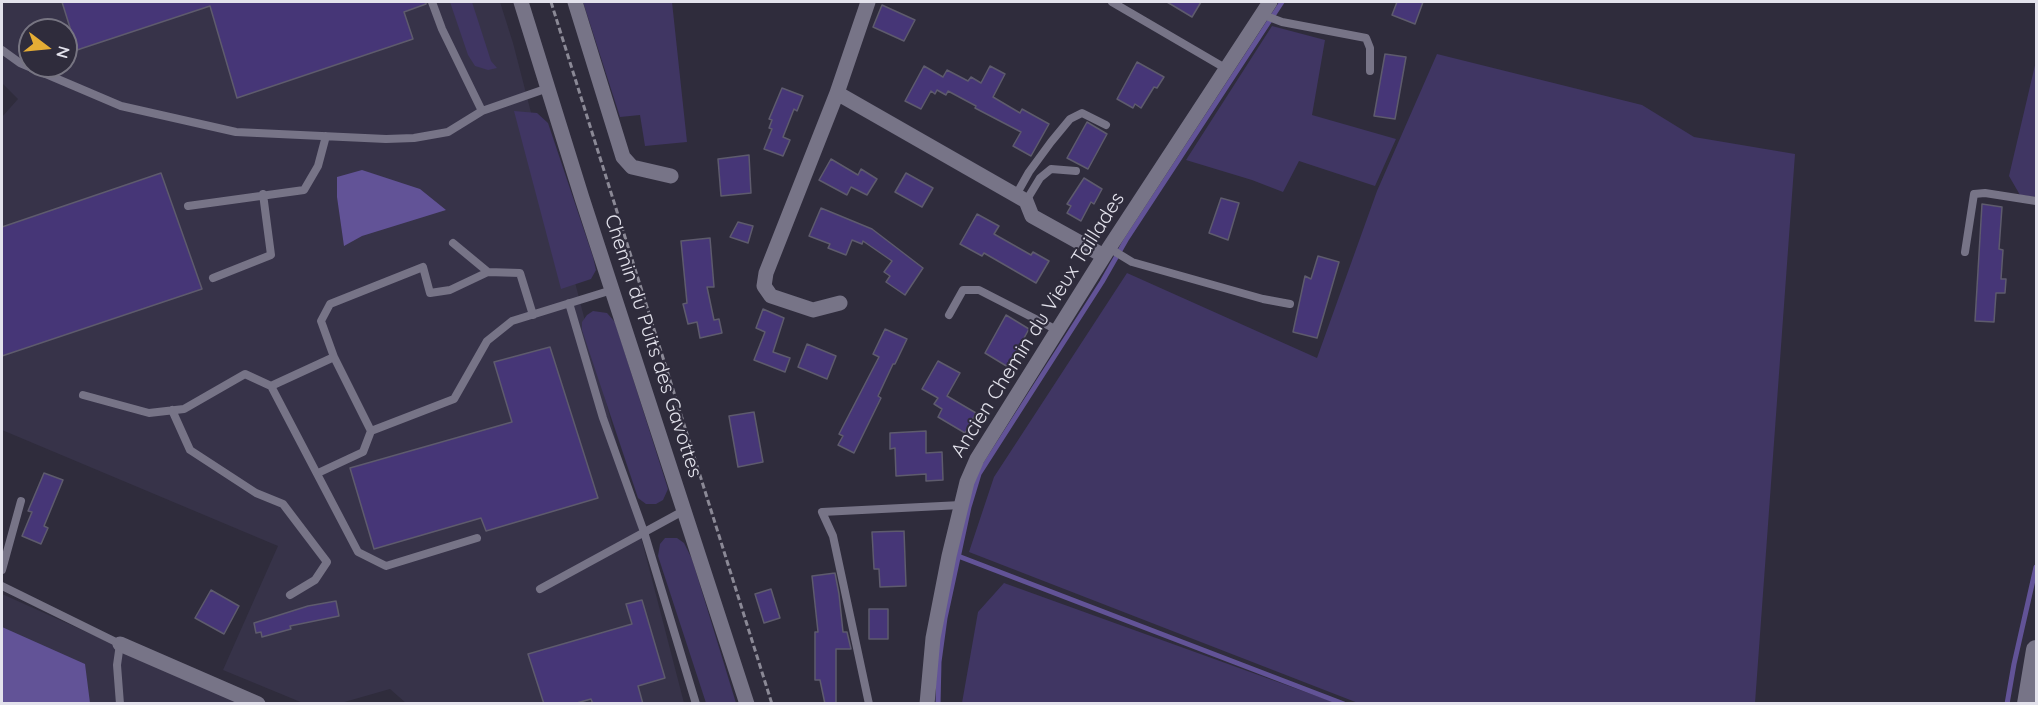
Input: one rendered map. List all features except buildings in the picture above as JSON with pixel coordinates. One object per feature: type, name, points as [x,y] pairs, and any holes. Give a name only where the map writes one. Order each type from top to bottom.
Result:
[{"type":"street","name":"Chemin du Puits des Gavottes","points":[[521,2],[582,198],[614,289],[645,394],[747,704]]},
{"type":"street","points":[[575,2],[623,157],[632,167],[671,176]]},
{"type":"street","points":[[840,303],[813,310],[771,296],[764,286],[766,273],[837,93],[868,2]]},
{"type":"street","name":"Ancien Chemin du Vieux Taillades","points":[[927,704],[933,638],[961,505],[967,482],[977,459],[1107,252],[1266,8]]},
{"type":"street","points":[[837,93],[1021,198],[1032,216],[1107,252]]},
{"type":"street","points":[[120,644],[258,704]]},
{"type":"street","points":[[2027,704],[2037,650]]},
{"type":"lane","points":[[432,2],[442,29],[482,111]]},
{"type":"lane","points":[[1113,2],[1225,68]]},
{"type":"lane","points":[[1266,8],[1282,22],[1366,38],[1370,48],[1370,71]]},
{"type":"lane","points":[[2,50],[20,63],[121,106],[236,132],[414,138],[448,132],[482,111],[548,88]]},
{"type":"lane","points":[[1021,198],[1029,172],[1070,119],[1082,113],[1106,125]]},
{"type":"lane","points":[[188,206],[304,190],[318,166],[326,136]]},
{"type":"lane","points":[[1021,198],[1051,169],[1076,171]]},
{"type":"lane","points":[[1965,252],[1974,194],[1985,193],[2037,201]]},
{"type":"lane","points":[[213,278],[271,255],[263,194]]},
{"type":"lane","points":[[453,243],[488,272]]},
{"type":"lane","points":[[1107,252],[1132,262],[1263,299],[1290,304]]},
{"type":"lane","points":[[318,473],[363,452],[370,431],[334,357],[321,321],[330,304],[423,267],[430,293],[450,290],[488,272],[520,273],[533,315]]},
{"type":"lane","points":[[370,431],[454,399],[487,341],[512,321],[614,289]]},
{"type":"lane","points":[[949,315],[963,290],[979,290],[1058,330]]},
{"type":"lane","points":[[569,303],[603,418],[644,532],[696,704]]},
{"type":"lane","points":[[271,386],[334,357]]},
{"type":"lane","points":[[83,395],[149,413],[184,409],[245,374],[271,386],[358,552],[386,566],[477,538]]},
{"type":"lane","points":[[172,410],[190,450],[256,493],[283,504],[327,562],[315,580],[291,595]]},
{"type":"lane","points":[[2,570],[21,501]]},
{"type":"lane","points":[[869,704],[833,536],[822,512],[961,505]]},
{"type":"lane","points":[[540,589],[685,510]]},
{"type":"lane","points":[[2,586],[120,644],[117,665],[120,704]]},
{"type":"path","points":[[551,2],[772,704]]},
{"type":"shaded area","points":[[2,2],[500,2],[513,43],[684,703],[407,704],[390,689],[341,703],[303,703],[223,670],[278,546],[2,430],[2,117],[18,99],[2,83]]},
{"type":"shaded area","points":[[450,2],[472,2],[491,61],[497,68],[488,70],[475,66],[468,55]]},
{"type":"shaded area","points":[[583,2],[672,2],[687,142],[645,146],[640,115],[620,117]]},
{"type":"shaded area","points":[[1272,26],[1325,40],[1312,115],[1396,139],[1375,186],[1299,161],[1283,192],[1186,160]]},
{"type":"shaded area","points":[[1437,54],[1642,105],[1694,137],[1795,154],[1755,703],[1358,703],[969,552],[994,477],[1127,273],[1317,358],[1377,191]]},
{"type":"shaded area","points":[[2036,61],[2036,197],[2020,195],[2009,176]]},
{"type":"shaded area","points":[[514,111],[537,113],[548,123],[593,257],[596,270],[591,279],[561,289]]},
{"type":"shaded area","points":[[362,170],[420,189],[446,210],[362,236],[344,246],[337,197],[337,177]]},
{"type":"shaded area","points":[[593,311],[607,313],[615,322],[668,489],[663,500],[656,504],[646,504],[638,498],[582,330],[582,322]]},
{"type":"shaded area","points":[[665,538],[677,538],[684,543],[692,559],[736,703],[706,703],[658,556],[660,544]]},
{"type":"shaded area","points":[[1004,583],[1336,703],[962,703],[978,612]]},
{"type":"shaded area","points":[[2,594],[245,703],[2,703]]},
{"type":"shaded area","points":[[2,627],[85,664],[90,703],[2,703]]},
{"type":"waterway","points":[[938,704],[939,662],[945,618],[969,507],[979,474],[1102,282],[1126,240],[1282,2]]},
{"type":"waterway","points":[[958,556],[1344,704]]},
{"type":"waterway","points":[[2007,704],[2036,567]]}]
